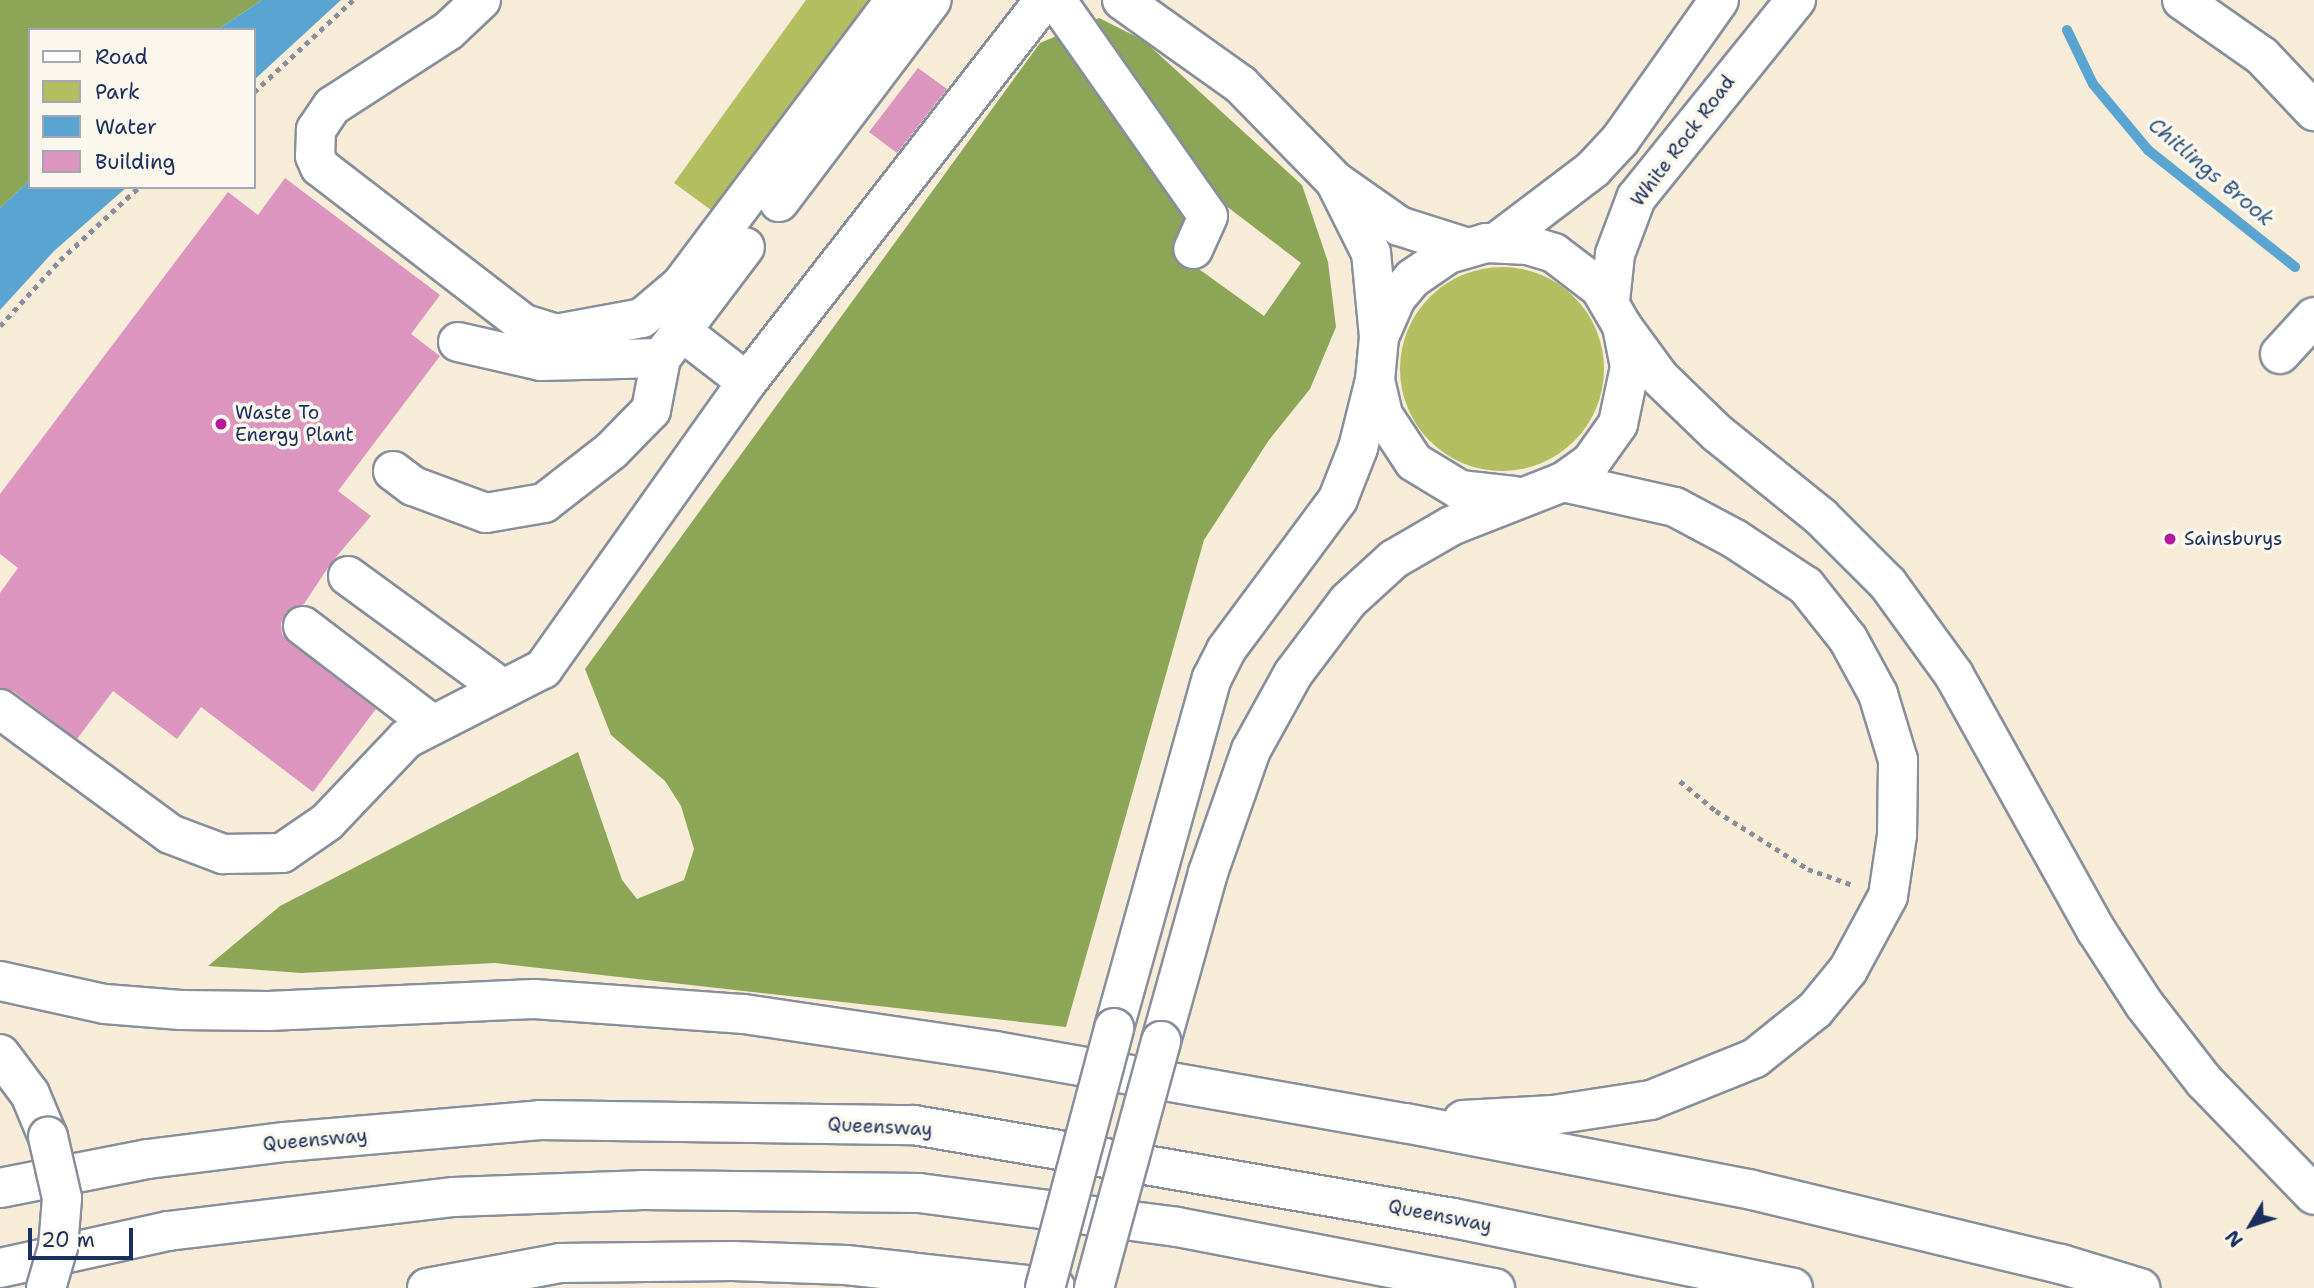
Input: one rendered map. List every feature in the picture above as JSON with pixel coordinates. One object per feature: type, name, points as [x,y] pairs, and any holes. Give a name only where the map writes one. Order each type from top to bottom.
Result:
[{"type":"main road","points":[[481,0],[448,31],[332,106],[316,130],[315,156],[320,167],[524,324],[556,334],[642,318],[681,285],[895,0]]},
{"type":"main road","points":[[393,471],[413,486],[486,513],[544,503],[612,450],[651,410],[671,345],[932,0]]},
{"type":"main road","points":[[0,709],[170,834],[223,855],[282,853],[327,822],[406,739],[542,668],[747,382],[1044,0]]},
{"type":"main road","points":[[1056,0],[1208,216],[1193,249]]},
{"type":"main road","points":[[1122,0],[1241,85],[1335,181],[1399,226],[1483,245],[1554,253],[1576,265],[1616,313],[1660,378],[1707,424],[1821,517],[1888,584],[1954,675],[2096,930],[2144,1004],[2204,1082],[2314,1195]]},
{"type":"main road","points":[[1378,337],[1396,298],[1413,278],[1448,254],[1483,245],[1593,169],[1620,140],[1718,0]]},
{"type":"main road","name":"White Rock Road","points":[[1563,482],[1591,462],[1618,425],[1630,367],[1616,313],[1615,254],[1636,198],[1796,0]]},
{"type":"main road","points":[[2182,0],[2262,56],[2314,111]]},
{"type":"main road","points":[[1045,1288],[1114,1028],[1212,678],[1226,650],[1338,499],[1358,448],[1375,380],[1378,337],[1371,253],[1335,181]]},
{"type":"main road","points":[[2280,354],[2314,317]]},
{"type":"main road","points":[[458,342],[541,361],[671,345],[747,382]]},
{"type":"main road","points":[[1375,380],[1383,415],[1414,462],[1460,490],[1520,496]]},
{"type":"main road","points":[[1094,1288],[1209,873],[1251,750],[1293,674],[1348,601],[1394,559],[1451,526],[1520,496],[1563,482],[1675,507],[1735,539],[1806,586],[1848,639],[1878,694],[1898,760],[1897,835],[1888,895],[1848,970],[1815,1010],[1755,1058],[1651,1100],[1553,1115],[1405,1123]]},
{"type":"main road","points":[[348,576],[503,689]]},
{"type":"main road","points":[[303,626],[433,725]]},
{"type":"main road","points":[[0,981],[105,1004],[181,1010],[534,999],[744,1014],[995,1051],[1405,1123],[1752,1190],[2061,1264],[2140,1288]]},
{"type":"main road","points":[[0,1054],[30,1094],[48,1137],[62,1198],[58,1247],[46,1288]]},
{"type":"main road","name":"Queensway","points":[[0,1188],[148,1159],[285,1142],[540,1120],[914,1125],[1453,1217],[1793,1288]]},
{"type":"main road","points":[[0,1268],[168,1231],[454,1197],[643,1190],[919,1193],[1177,1227],[1494,1288]]},
{"type":"main road","points":[[427,1288],[560,1263],[733,1261],[846,1265],[1056,1288]]},
{"type":"path","points":[[256,90],[353,0]]},
{"type":"path","points":[[0,326],[60,260],[137,189]]},
{"type":"path","points":[[1680,781],[1716,811],[1808,869],[1888,895]]},
{"type":"green space","points":[[0,0],[262,0],[220,28],[28,28],[28,182],[0,208]]},
{"type":"green space","points":[[806,0],[878,0],[718,215],[674,183]]},
{"type":"green space","points":[[1099,18],[1143,40],[1302,185],[1328,262],[1336,327],[1310,389],[1269,440],[1204,540],[1066,1027],[495,963],[301,973],[208,966],[280,906],[578,752],[622,880],[637,899],[684,880],[694,849],[681,806],[665,781],[611,735],[585,669],[1040,43],[1068,31],[1186,213],[1185,259],[1264,316],[1301,263],[1200,186],[1083,25]]},
{"type":"green space","points":[[1502,267],[1541,275],[1559,284],[1574,297],[1587,312],[1596,330],[1604,369],[1596,408],[1587,426],[1574,441],[1559,454],[1541,463],[1502,471],[1463,463],[1445,454],[1430,441],[1417,426],[1408,408],[1400,369],[1408,330],[1417,312],[1430,297],[1445,284],[1463,275]]},
{"type":"water","points":[[262,0],[341,0],[256,78],[256,28],[220,28]]},
{"type":"water","points":[[28,182],[28,189],[125,189],[54,251],[0,310],[0,208]]},
{"type":"building","points":[[918,68],[947,89],[897,153],[869,132]]},
{"type":"building","name":"Waste To Energy Plant","points":[[285,178],[440,295],[411,334],[440,356],[338,491],[371,516],[331,563],[304,604],[286,612],[281,623],[282,634],[290,643],[376,709],[313,792],[201,707],[177,739],[113,691],[77,739],[13,691],[0,688],[0,593],[18,568],[0,554],[0,494],[228,192],[258,215]]},
{"type":"waterway","name":"Chitlings Brook","points":[[2067,30],[2093,84],[2148,150],[2295,267]]},
{"type":"place","name":"Waste To Energy Plant","points":[[221,424]]},
{"type":"place","name":"Sainsburys","points":[[2170,539]]}]
